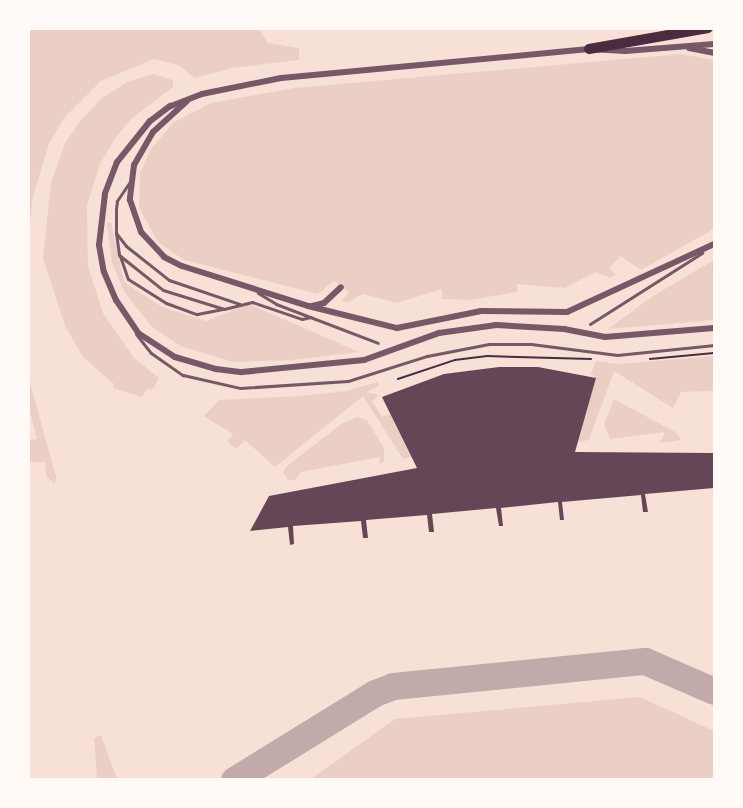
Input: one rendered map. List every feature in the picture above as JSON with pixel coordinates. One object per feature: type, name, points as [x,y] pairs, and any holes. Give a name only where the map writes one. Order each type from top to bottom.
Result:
[{"type":"highway","points":[[589,49],[708,28]]},
{"type":"street","points":[[714,44],[589,49],[281,78],[220,88],[171,106],[138,133],[117,162],[105,194],[99,245],[102,263],[127,317],[138,333],[175,357],[216,369],[242,372],[364,360],[439,333],[496,325],[564,329],[606,337],[714,328]]},
{"type":"street","points":[[680,47],[714,53]]},
{"type":"street","points":[[188,100],[142,148],[129,183],[141,232],[164,257],[254,290],[308,306],[397,328],[481,311],[567,312],[714,244]]},
{"type":"street","points":[[308,306],[324,303],[342,287]]},
{"type":"lane","points":[[129,183],[117,201],[116,233],[119,255],[128,279],[166,303],[207,315],[252,302],[302,318],[311,317]]},
{"type":"lane","points":[[116,233],[169,280],[241,304]]},
{"type":"lane","points":[[590,324],[714,244]]},
{"type":"lane","points":[[119,255],[163,290],[224,309]]},
{"type":"lane","points":[[254,290],[311,317],[378,343]]},
{"type":"lane","points":[[127,317],[151,353],[165,365],[202,382],[240,388],[348,381],[427,356],[489,344],[531,344],[617,355],[714,345]]},
{"type":"path","points":[[648,359],[714,353]]},
{"type":"path","points":[[398,379],[455,360],[487,356],[593,359]]},
{"type":"shaded area","points":[[28,29],[259,29],[268,43],[299,48],[299,60],[232,68],[195,78],[178,65],[154,59],[101,81],[64,118],[49,144],[33,196],[29,232]]},
{"type":"shaded area","points":[[680,54],[714,60],[714,229],[641,270],[621,256],[609,268],[616,274],[611,278],[595,272],[565,288],[517,284],[517,292],[469,300],[442,299],[442,289],[397,303],[363,294],[348,302],[342,301],[349,292],[334,281],[318,294],[184,260],[158,242],[139,208],[140,173],[151,149],[174,122],[211,103],[295,88]]},
{"type":"shaded area","points":[[153,74],[173,80],[173,87],[132,118],[116,137],[100,164],[87,206],[88,266],[103,313],[134,358],[159,378],[153,389],[146,390],[142,397],[113,388],[114,384],[83,357],[65,326],[43,258],[51,183],[65,143],[80,121],[102,98],[129,81]]},
{"type":"shaded area","points":[[107,223],[111,223],[124,282],[162,307],[206,321],[249,304],[359,352],[293,360],[233,362],[180,346],[152,327],[125,293],[112,263]]},
{"type":"shaded area","points":[[714,260],[714,320],[608,329],[653,296]]},
{"type":"shaded area","points":[[714,356],[714,391],[681,392],[673,408],[614,371],[589,440],[578,442],[596,378],[591,374],[596,361],[619,364]]},
{"type":"shaded area","points":[[29,379],[56,477],[55,484],[46,476],[45,462],[29,462],[29,440],[37,439],[29,408]]},
{"type":"shaded area","points":[[378,382],[379,386],[366,392],[379,395],[372,401],[382,417],[390,414],[411,457],[403,459],[363,396],[275,467],[245,440],[236,449],[227,442],[233,434],[204,416],[219,400],[301,396],[346,391]]},
{"type":"shaded area","points":[[614,399],[677,433],[681,440],[660,443],[665,432],[610,439],[604,424]]},
{"type":"shaded area","points":[[357,417],[367,420],[384,448],[384,462],[379,464],[380,457],[301,472],[295,480],[288,480],[283,472],[287,466],[341,424]]},
{"type":"shaded area","points":[[640,697],[714,731],[714,779],[311,779],[395,719]]},
{"type":"shaded area","points":[[101,735],[118,779],[97,779],[94,738]]},
{"type":"building","points":[[499,367],[538,367],[596,378],[575,452],[714,453],[714,488],[645,494],[648,512],[643,512],[641,495],[562,502],[564,520],[560,520],[558,502],[501,508],[503,526],[499,526],[496,508],[432,514],[434,532],[429,532],[427,515],[366,520],[368,538],[363,538],[361,521],[293,526],[294,544],[290,545],[288,527],[250,531],[269,496],[417,468],[382,397],[444,374]]},
{"type":"taxiway","points":[[234,780],[375,693],[393,686],[645,661],[714,691]]}]
